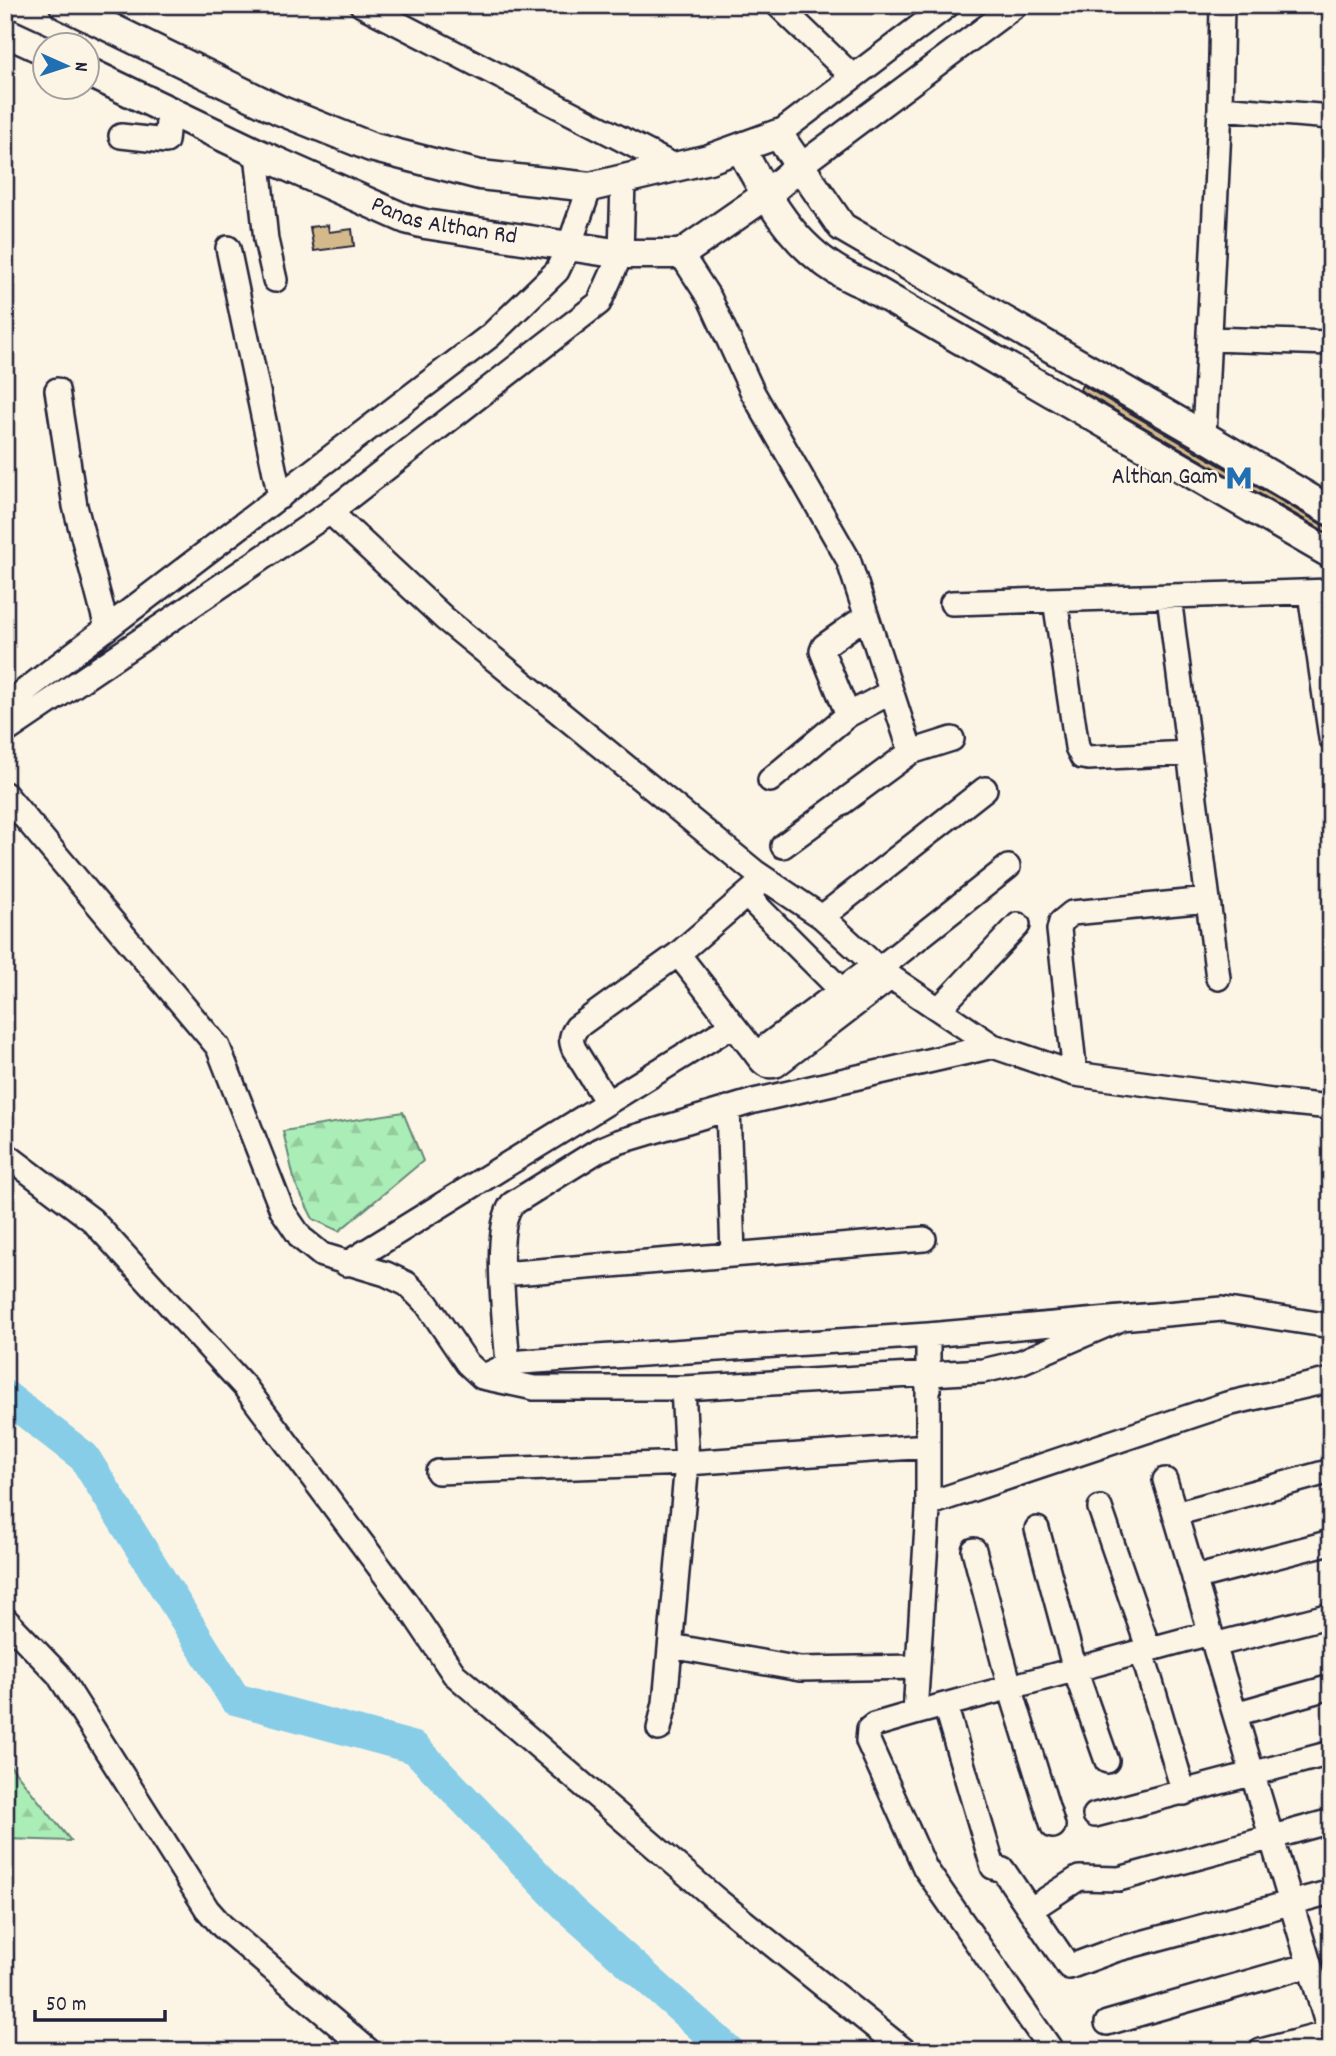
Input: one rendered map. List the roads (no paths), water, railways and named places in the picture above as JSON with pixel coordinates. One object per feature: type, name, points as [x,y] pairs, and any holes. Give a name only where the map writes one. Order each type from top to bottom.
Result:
[{"type":"main road","name":"Panas Althan Rd","points":[[64,5],[245,94],[371,147],[480,175],[590,187],[741,149],[778,134]]},
{"type":"main road","points":[[5,32],[32,45]]},
{"type":"main road","name":"Panas Althan Rd","points":[[102,79],[257,153],[405,219],[425,225],[621,254],[681,254]]},
{"type":"main road","points":[[778,134],[842,227],[1331,511]]},
{"type":"main road","points":[[741,149],[776,213],[822,262],[1331,554]]},
{"type":"main road","points":[[681,254],[766,195],[800,166]]},
{"type":"street","points":[[362,5],[390,13],[676,167]]},
{"type":"street","points":[[778,134],[948,5]]},
{"type":"street","points":[[800,166],[1016,5]]},
{"type":"street","points":[[1204,436],[1220,108],[1222,5]]},
{"type":"street","points":[[795,10],[853,77]]},
{"type":"street","points":[[1220,108],[1331,117]]},
{"type":"street","points":[[121,136],[166,141],[169,112]]},
{"type":"street","points":[[257,153],[266,240],[275,280]]},
{"type":"street","points":[[5,732],[330,512],[599,303],[621,254],[623,180]]},
{"type":"street","points":[[5,706],[491,335],[557,271],[590,187]]},
{"type":"street","points":[[228,247],[280,497]]},
{"type":"street","points":[[681,254],[710,299],[753,393],[848,559],[911,752]]},
{"type":"street","points":[[1210,339],[1331,343]]},
{"type":"street","points":[[57,390],[75,506],[107,628]]},
{"type":"street","points":[[330,512],[445,620],[765,878],[822,917],[882,970],[993,1046],[1075,1074],[1331,1107]]},
{"type":"street","points":[[952,603],[1320,592],[1331,738]]},
{"type":"street","points":[[1169,597],[1218,978]]},
{"type":"street","points":[[1055,600],[1077,747],[1082,757],[1189,753]]},
{"type":"street","points":[[848,715],[822,651],[824,646],[866,616]]},
{"type":"street","points":[[770,780],[848,715],[891,692]]},
{"type":"street","points":[[783,846],[911,752],[952,739]]},
{"type":"street","points":[[822,917],[985,789]]},
{"type":"street","points":[[5,794],[209,1035],[225,1062],[290,1225],[321,1255],[386,1274],[407,1284],[427,1304],[467,1363],[482,1377],[534,1388],[683,1388],[928,1375],[1002,1368],[1123,1318]]},
{"type":"street","points":[[678,954],[764,1065],[770,1067],[776,1065],[848,997],[1008,867]]},
{"type":"street","points":[[607,1102],[574,1049],[572,1034],[577,1027],[678,954],[765,878]]},
{"type":"street","points":[[747,896],[848,997]]},
{"type":"street","points":[[1075,1074],[1059,930],[1061,922],[1072,913],[1208,900]]},
{"type":"street","points":[[939,1009],[1018,925]]},
{"type":"street","points":[[346,1264],[733,1025]]},
{"type":"street","points":[[508,1365],[502,1274],[503,1219],[512,1204],[599,1150],[618,1142],[728,1108],[993,1046]]},
{"type":"street","points":[[728,1108],[733,1254]]},
{"type":"street","points":[[5,1154],[92,1220],[245,1387],[407,1604],[454,1674],[717,1900],[905,2051]]},
{"type":"street","points":[[502,1274],[923,1238]]},
{"type":"street","points":[[482,1377],[508,1365],[522,1362],[928,1335],[1222,1309],[1331,1326]]},
{"type":"street","points":[[915,1713],[928,1504],[928,1335]]},
{"type":"street","points":[[928,1504],[1227,1404],[1331,1380]]},
{"type":"street","points":[[659,1728],[665,1703],[687,1463],[683,1388]]},
{"type":"street","points":[[438,1472],[687,1463],[928,1446]]},
{"type":"street","points":[[1175,1514],[1331,1471]]},
{"type":"street","points":[[1165,1480],[1291,1904],[1317,1968],[1330,2035],[1261,2051]]},
{"type":"street","points":[[1100,1508],[1145,1651],[1184,1793]]},
{"type":"street","points":[[1037,1529],[1075,1670],[1107,1761]]},
{"type":"street","points":[[1194,1578],[1331,1542]]},
{"type":"street","points":[[974,1550],[1010,1687],[1053,1826]]},
{"type":"street","points":[[1052,2051],[925,1868],[868,1741],[869,1729],[874,1725],[915,1713],[1145,1651],[1331,1615]]},
{"type":"street","points":[[5,1619],[58,1674],[207,1909],[222,1926],[369,2051]]},
{"type":"street","points":[[671,1646],[800,1669],[918,1667]]},
{"type":"street","points":[[1234,1714],[1331,1687]]},
{"type":"street","points":[[945,1705],[993,1867],[1003,1870],[1069,1967],[1115,1950],[1331,1892]]},
{"type":"street","points":[[1095,1815],[1331,1753]]},
{"type":"street","points":[[1030,1910],[1079,1878],[1119,1879],[1331,1821]]},
{"type":"street","points":[[1107,2023],[1317,1968]]},
{"type":"waterway","points":[[5,1396],[84,1457],[235,1699],[415,1748],[571,1911],[729,2051]]},
{"type":"place","name":"Althan Gam","points":[[1239,478]]}]
